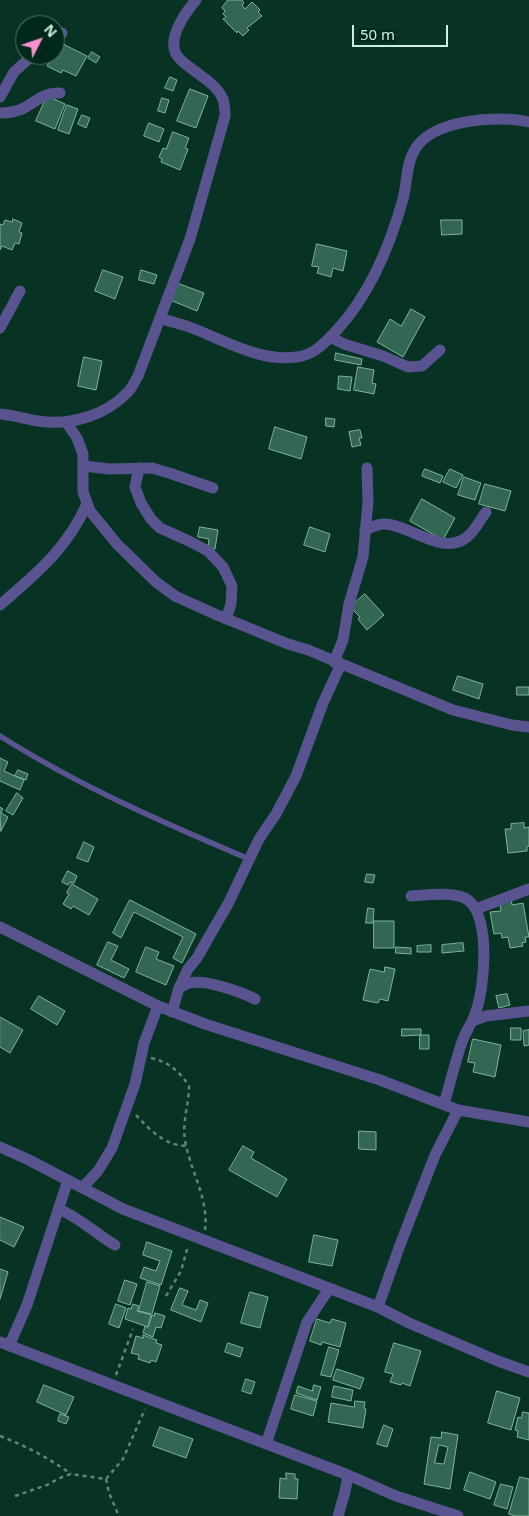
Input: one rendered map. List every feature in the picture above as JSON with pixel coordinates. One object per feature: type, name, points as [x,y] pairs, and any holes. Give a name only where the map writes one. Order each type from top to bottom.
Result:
[{"type":"street","points":[[0,414],[39,421],[66,422],[98,414],[116,403],[129,391],[138,376],[190,239],[225,116],[221,94],[212,83],[178,58],[174,48],[175,34],[187,11],[196,0]]},
{"type":"street","points":[[0,97],[14,72],[22,65]]},
{"type":"street","points":[[0,113],[15,112],[44,95],[60,93]]},
{"type":"street","points":[[160,318],[191,328],[253,353],[280,357],[298,357],[315,352],[350,316],[362,298],[388,245],[404,195],[414,151],[424,138],[458,123],[495,119],[529,122]]},
{"type":"street","points":[[0,328],[20,291]]},
{"type":"street","points":[[330,337],[344,344],[383,356],[408,367],[422,366],[440,350]]},
{"type":"street","points":[[66,422],[77,438],[83,454],[83,492],[90,511],[117,544],[156,582],[175,596],[226,619],[308,650],[452,710],[512,725],[529,727]]},
{"type":"street","points":[[84,466],[109,470],[152,468],[170,472],[212,488]]},
{"type":"street","points":[[139,468],[135,487],[141,503],[151,519],[160,528],[208,551],[223,567],[232,586],[231,604],[226,619]]},
{"type":"street","points":[[172,1012],[179,988],[188,969],[197,958],[228,904],[249,859],[296,776],[324,703],[338,663],[349,604],[363,556],[368,502],[367,468]]},
{"type":"street","points":[[0,605],[43,568],[69,537],[87,504]]},
{"type":"street","points":[[366,530],[376,525],[386,524],[436,542],[460,541],[472,531],[486,512]]},
{"type":"street","points":[[476,908],[529,889]]},
{"type":"street","points":[[411,896],[456,896],[467,899],[476,908],[482,928],[484,979],[480,999],[472,1022],[462,1040],[444,1104]]},
{"type":"street","points":[[0,927],[172,1012],[262,1044],[380,1080],[458,1110],[529,1122]]},
{"type":"street","points":[[179,988],[191,982],[207,984],[228,988],[255,999]]},
{"type":"street","points":[[82,1188],[104,1162],[112,1148],[128,1106],[141,1056],[158,1006]]},
{"type":"street","points":[[472,1022],[486,1016],[529,1011]]},
{"type":"street","points":[[378,1308],[435,1155],[458,1110]]},
{"type":"street","points":[[0,1147],[123,1209],[378,1308],[498,1361],[529,1372]]},
{"type":"street","points":[[68,1180],[27,1305],[4,1344],[348,1475],[396,1496],[458,1516]]},
{"type":"street","points":[[59,1209],[80,1220],[115,1244]]},
{"type":"street","points":[[266,1444],[307,1322],[329,1289]]},
{"type":"street","points":[[338,1516],[346,1492],[348,1475]]},
{"type":"lane","points":[[0,736],[26,753],[100,793],[249,859]]},
{"type":"path","points":[[141,1056],[171,1065],[190,1086],[184,1137],[205,1209],[206,1226],[201,1240]]},
{"type":"path","points":[[128,1106],[153,1132],[164,1140],[186,1146]]},
{"type":"path","points":[[166,1296],[181,1271],[187,1256],[189,1236]]},
{"type":"path","points":[[112,1386],[133,1328]]},
{"type":"path","points":[[106,1479],[123,1460],[149,1398]]},
{"type":"path","points":[[0,1436],[40,1454],[71,1474]]},
{"type":"path","points":[[15,1496],[48,1485],[62,1476],[71,1474],[106,1479]]},
{"type":"path","points":[[106,1479],[109,1493],[119,1516]]},
{"type":"building","points":[[228,0],[242,0],[244,3],[242,5],[245,9],[252,2],[260,10],[258,12],[262,16],[247,28],[249,30],[243,36],[238,31],[237,33],[223,19],[226,17],[223,14],[225,11],[222,8]]},
{"type":"building","points":[[65,45],[87,56],[76,76],[63,70],[61,73],[47,66],[65,65]]},
{"type":"building","points":[[92,52],[100,57],[96,63],[88,58]]},
{"type":"building","points":[[170,77],[177,80],[173,91],[165,88]]},
{"type":"building","points":[[190,89],[208,96],[196,128],[177,121]]},
{"type":"building","points":[[47,96],[65,104],[55,129],[36,121]]},
{"type":"building","points":[[162,98],[169,100],[165,113],[158,111]]},
{"type":"building","points":[[67,105],[78,109],[69,134],[58,130]]},
{"type":"building","points":[[82,115],[90,118],[86,128],[78,124]]},
{"type":"building","points":[[149,123],[164,129],[159,142],[144,136]]},
{"type":"building","points":[[173,132],[189,138],[185,148],[188,149],[180,170],[161,162],[162,159],[159,157],[163,148],[166,149]]},
{"type":"building","points":[[13,219],[22,223],[19,232],[22,233],[19,244],[15,243],[12,250],[2,246],[0,250],[0,224],[3,225],[5,220],[12,222]]},
{"type":"building","points":[[441,220],[462,220],[462,234],[442,235]]},
{"type":"building","points":[[317,244],[347,251],[343,271],[333,268],[331,277],[317,273],[319,267],[312,266]]},
{"type":"building","points":[[103,270],[123,277],[115,299],[95,291]]},
{"type":"building","points":[[141,270],[157,275],[154,284],[139,280]]},
{"type":"building","points":[[177,283],[204,293],[197,311],[170,300]]},
{"type":"building","points":[[411,309],[425,317],[403,357],[377,342],[390,319],[401,326]]},
{"type":"building","points":[[336,353],[362,359],[361,365],[335,360]]},
{"type":"building","points":[[84,357],[102,361],[96,390],[78,386]]},
{"type":"building","points":[[358,367],[374,370],[372,383],[376,384],[374,394],[354,390]]},
{"type":"building","points":[[339,376],[352,377],[350,391],[338,389]]},
{"type":"building","points":[[326,418],[335,419],[334,427],[326,426]]},
{"type":"building","points":[[275,427],[307,437],[301,459],[269,449]]},
{"type":"building","points":[[360,430],[362,438],[359,438],[361,445],[352,447],[349,432]]},
{"type":"building","points":[[425,469],[443,476],[440,483],[422,476]]},
{"type":"building","points":[[450,469],[463,475],[456,488],[443,482]]},
{"type":"building","points":[[464,477],[481,483],[475,500],[458,495]]},
{"type":"building","points":[[485,484],[511,491],[505,511],[479,504]]},
{"type":"building","points":[[422,499],[455,518],[443,540],[410,521]]},
{"type":"building","points":[[200,527],[218,530],[215,549],[208,548],[209,539],[198,537]]},
{"type":"building","points":[[310,527],[330,534],[325,552],[304,545]]},
{"type":"building","points":[[365,594],[384,615],[367,630],[358,619],[360,617],[350,607]]},
{"type":"building","points":[[458,676],[483,684],[479,699],[453,690]]},
{"type":"building","points":[[517,687],[529,687],[529,695],[517,695]]},
{"type":"building","points":[[0,758],[8,762],[4,771],[24,780],[20,790],[0,781]]},
{"type":"building","points":[[18,770],[28,774],[26,780],[15,776]]},
{"type":"building","points":[[17,793],[23,798],[13,815],[6,811]]},
{"type":"building","points":[[0,807],[3,809],[1,813],[8,817],[1,831]]},
{"type":"building","points":[[524,823],[524,828],[529,827],[529,846],[527,851],[508,853],[505,829],[511,829],[511,824]]},
{"type":"building","points":[[84,842],[94,847],[88,862],[77,858]]},
{"type":"building","points":[[68,871],[77,876],[74,883],[70,882],[68,885],[62,882]]},
{"type":"building","points":[[367,874],[375,875],[373,883],[365,882]]},
{"type":"building","points":[[72,884],[98,899],[89,915],[73,906],[71,909],[63,904]]},
{"type":"building","points":[[511,898],[512,905],[523,903],[529,937],[525,937],[526,942],[522,943],[523,946],[510,948],[508,937],[502,938],[501,933],[494,934],[490,912],[501,911],[499,900]]},
{"type":"building","points":[[130,900],[196,934],[182,963],[173,958],[183,937],[134,912],[121,938],[113,933]]},
{"type":"building","points":[[368,908],[374,909],[373,923],[366,923]]},
{"type":"building","points":[[374,921],[394,921],[394,948],[374,948]]},
{"type":"building","points":[[108,942],[118,946],[111,960],[129,969],[124,978],[97,965]]},
{"type":"building","points":[[463,943],[464,951],[442,953],[442,945]]},
{"type":"building","points":[[431,945],[431,952],[417,952],[417,946]]},
{"type":"building","points":[[146,947],[159,952],[156,959],[174,966],[166,985],[136,972]]},
{"type":"building","points":[[396,947],[411,948],[411,954],[396,953]]},
{"type":"building","points":[[385,967],[395,969],[388,1001],[380,999],[378,1003],[363,1000],[370,969],[384,972]]},
{"type":"building","points":[[507,994],[510,1005],[499,1008],[496,996]]},
{"type":"building","points":[[39,996],[65,1011],[57,1025],[31,1009]]},
{"type":"building","points":[[0,1017],[23,1030],[10,1053],[0,1047]]},
{"type":"building","points":[[511,1028],[521,1028],[521,1040],[511,1040]]},
{"type":"building","points":[[402,1029],[421,1029],[421,1035],[402,1036]]},
{"type":"building","points":[[529,1030],[529,1045],[524,1046],[523,1031]]},
{"type":"building","points":[[420,1035],[429,1035],[429,1049],[420,1049]]},
{"type":"building","points":[[473,1039],[501,1045],[495,1077],[473,1072],[475,1063],[468,1062]]},
{"type":"building","points":[[359,1131],[376,1132],[376,1150],[359,1149]]},
{"type":"building","points":[[243,1146],[254,1152],[251,1158],[287,1179],[277,1197],[229,1170]]},
{"type":"building","points":[[0,1217],[24,1227],[14,1247],[0,1240]]},
{"type":"building","points":[[314,1235],[338,1240],[332,1266],[309,1262]]},
{"type":"building","points":[[147,1242],[172,1251],[161,1285],[140,1278],[144,1267],[156,1271],[160,1261],[143,1255]]},
{"type":"building","points":[[0,1269],[8,1272],[0,1299]]},
{"type":"building","points":[[125,1280],[137,1284],[130,1305],[118,1301]]},
{"type":"building","points":[[147,1282],[160,1286],[152,1314],[139,1311]]},
{"type":"building","points":[[180,1288],[188,1291],[182,1305],[196,1310],[200,1300],[208,1303],[201,1322],[171,1310]]},
{"type":"building","points":[[250,1292],[268,1297],[260,1328],[241,1323]]},
{"type":"building","points":[[116,1304],[126,1308],[119,1328],[109,1324]]},
{"type":"building","points":[[133,1304],[139,1306],[137,1311],[151,1315],[148,1327],[125,1319],[128,1308],[131,1309]]},
{"type":"building","points":[[155,1313],[165,1316],[161,1328],[156,1327],[153,1337],[143,1333],[145,1326],[148,1327],[152,1315],[154,1316]]},
{"type":"building","points":[[317,1319],[330,1323],[332,1319],[346,1323],[340,1347],[322,1342],[321,1345],[310,1341]]},
{"type":"building","points":[[143,1335],[157,1340],[156,1343],[162,1345],[156,1362],[151,1360],[150,1363],[138,1359],[139,1355],[131,1353],[136,1336],[143,1338]]},
{"type":"building","points":[[228,1343],[243,1348],[240,1357],[225,1352]]},
{"type":"building","points":[[394,1343],[421,1351],[410,1386],[390,1382],[393,1374],[385,1372]]},
{"type":"building","points":[[329,1347],[339,1350],[331,1377],[321,1375]]},
{"type":"building","points":[[337,1369],[364,1378],[360,1389],[333,1380]]},
{"type":"building","points":[[246,1379],[255,1382],[251,1394],[242,1391]]},
{"type":"building","points":[[44,1385],[74,1397],[66,1415],[37,1402]]},
{"type":"building","points":[[314,1385],[321,1387],[317,1400],[296,1393],[298,1386],[312,1391]]},
{"type":"building","points":[[334,1386],[353,1390],[351,1401],[332,1397]]},
{"type":"building","points":[[497,1391],[520,1398],[511,1430],[488,1423]]},
{"type":"building","points":[[295,1395],[317,1401],[313,1416],[291,1409]]},
{"type":"building","points":[[355,1401],[365,1402],[364,1408],[366,1409],[363,1428],[328,1422],[331,1403],[354,1407]]},
{"type":"building","points":[[523,1412],[529,1413],[529,1440],[517,1437],[518,1431],[515,1430],[518,1417],[521,1418]]},
{"type":"building","points":[[60,1414],[69,1417],[66,1424],[58,1421]]},
{"type":"building","points":[[384,1425],[393,1429],[387,1447],[377,1444]]},
{"type":"building","points":[[160,1427],[193,1439],[186,1458],[153,1446]]},
{"type":"building","points":[[442,1432],[458,1435],[450,1489],[424,1484],[431,1437],[441,1438]],"holes":[[[439,1445],[448,1447],[444,1464],[435,1463]]]},
{"type":"building","points":[[470,1472],[496,1482],[490,1499],[464,1490]]},
{"type":"building","points":[[286,1473],[295,1474],[295,1479],[298,1479],[297,1499],[279,1498],[280,1478],[286,1479]]},
{"type":"building","points":[[520,1477],[529,1479],[529,1516],[509,1514]]},
{"type":"building","points":[[501,1484],[513,1487],[507,1509],[494,1505]]}]
